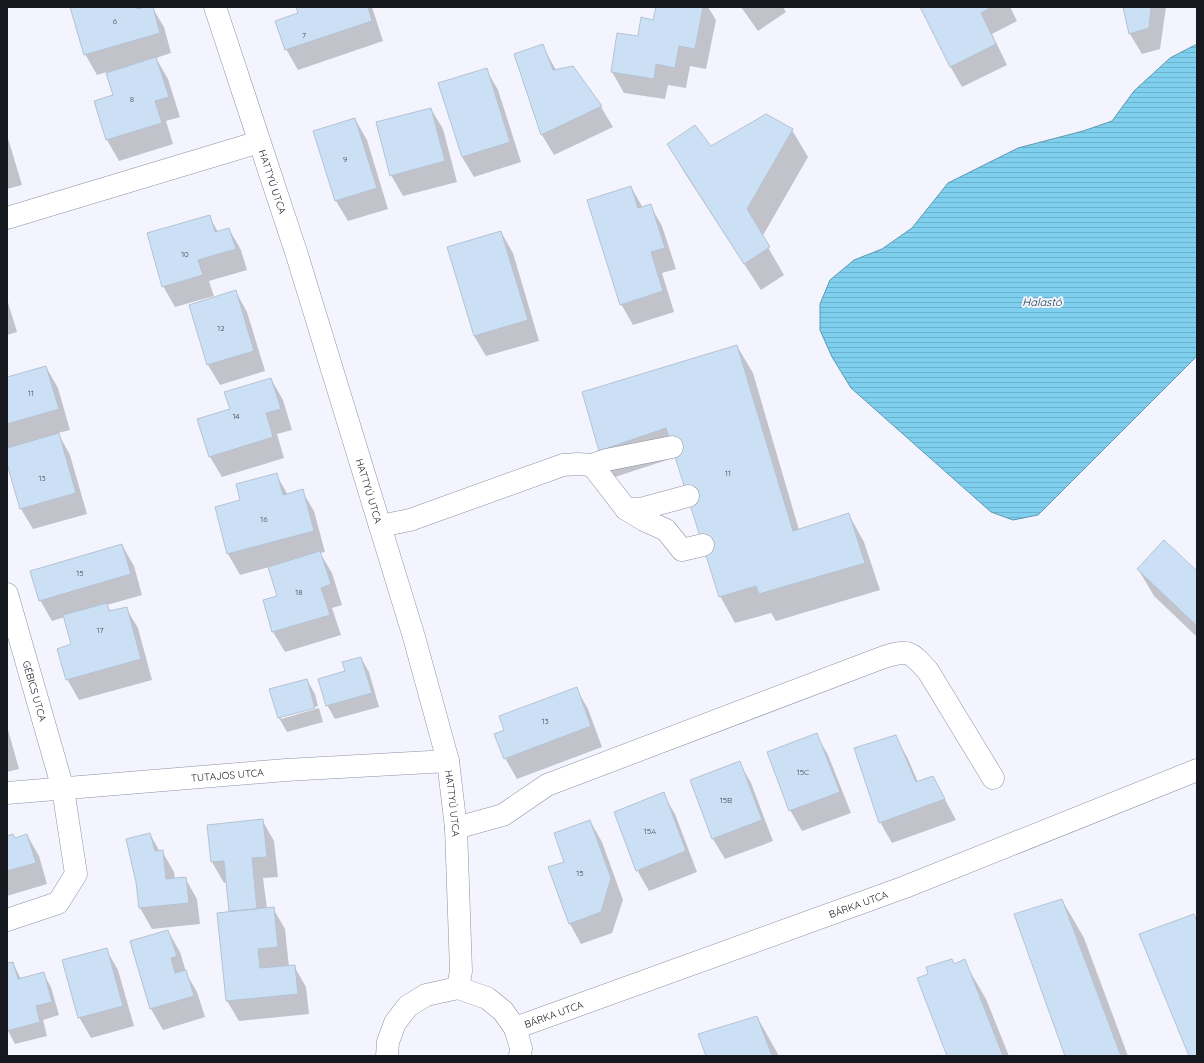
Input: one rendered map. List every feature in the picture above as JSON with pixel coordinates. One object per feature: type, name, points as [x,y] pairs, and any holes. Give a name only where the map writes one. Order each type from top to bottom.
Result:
[{"type":"street","name":"HATTYÚ UTCA","points":[[215,7],[299,262],[414,637],[448,761],[456,828],[460,971],[458,988]]},
{"type":"street","points":[[7,218],[259,142]]},
{"type":"street","points":[[380,526],[410,520],[563,465],[592,465],[606,460],[672,447]]},
{"type":"street","points":[[592,465],[626,509],[644,520],[666,530],[682,550],[703,544]]},
{"type":"street","points":[[626,509],[640,509],[688,496]]},
{"type":"street","name":"GÉBICS UTCA","points":[[7,594],[63,789],[76,874],[58,903],[7,920]]},
{"type":"street","points":[[456,828],[502,815],[547,785],[900,652],[915,656],[928,671],[993,778]]},
{"type":"street","name":"TUTAJOS UTCA","points":[[7,793],[286,770],[448,761]]},
{"type":"street","name":"BÁRKA UTCA","points":[[515,1028],[905,887],[1197,770]]},
{"type":"street","points":[[387,1056],[388,1042],[395,1022],[408,1006],[426,995],[458,988],[487,998],[503,1011],[515,1028],[521,1048],[520,1056]]},
{"type":"water","name":"Halastó","points":[[1197,44],[1197,356],[1038,515],[1013,520],[991,512],[851,388],[832,357],[820,330],[820,304],[830,280],[854,260],[882,249],[912,228],[948,183],[1018,148],[1083,131],[1112,121],[1134,91],[1170,58]]},
{"type":"building","points":[[70,7],[137,7],[137,9],[153,7],[160,33],[84,55]]},
{"type":"building","points":[[296,7],[368,7],[372,21],[285,50],[275,21],[298,13]]},
{"type":"building","points":[[656,7],[703,7],[695,49],[679,46],[675,68],[656,64],[654,79],[611,72],[617,33],[638,36],[641,17],[653,20]]},
{"type":"building","points":[[920,7],[992,7],[981,13],[996,44],[950,67]]},
{"type":"building","points":[[1123,7],[1151,7],[1149,28],[1129,34]]},
{"type":"building","points":[[543,44],[553,70],[573,66],[602,106],[541,135],[514,54]]},
{"type":"building","points":[[156,57],[169,97],[155,101],[162,123],[106,140],[94,101],[113,95],[106,73]]},
{"type":"building","points":[[487,68],[510,142],[462,157],[438,83]]},
{"type":"building","points":[[431,108],[445,161],[390,176],[376,122]]},
{"type":"building","points":[[766,114],[793,129],[747,209],[770,247],[744,264],[667,144],[695,125],[711,146]]},
{"type":"building","points":[[355,118],[377,188],[335,201],[313,131]]},
{"type":"building","points":[[631,186],[638,208],[651,204],[665,248],[651,252],[663,291],[620,305],[587,200]]},
{"type":"building","points":[[210,215],[215,232],[229,228],[236,249],[198,260],[203,275],[162,287],[147,233]]},
{"type":"building","points":[[501,231],[528,320],[474,336],[447,247]]},
{"type":"building","points":[[236,290],[254,351],[207,365],[189,305]]},
{"type":"building","points":[[737,345],[793,531],[849,513],[865,563],[759,594],[756,586],[719,597],[666,428],[599,451],[582,392]]},
{"type":"building","points":[[46,366],[59,409],[7,424],[7,377]]},
{"type":"building","points":[[271,378],[281,409],[266,413],[273,437],[209,457],[197,419],[230,409],[224,392]]},
{"type":"building","points":[[59,433],[76,493],[20,509],[7,464],[7,448]]},
{"type":"building","points":[[277,473],[283,495],[303,489],[314,531],[227,554],[215,507],[240,500],[236,484]]},
{"type":"building","points":[[1164,540],[1197,571],[1197,626],[1137,569]]},
{"type":"building","points":[[122,544],[131,574],[39,601],[30,571]]},
{"type":"building","points":[[320,551],[331,584],[321,588],[330,615],[272,632],[263,600],[277,596],[268,567]]},
{"type":"building","points":[[107,603],[109,611],[127,607],[141,659],[66,680],[57,649],[71,644],[63,615]]},
{"type":"building","points":[[361,657],[372,693],[326,706],[318,679],[345,671],[342,662]]},
{"type":"building","points":[[307,679],[315,708],[278,718],[269,689]]},
{"type":"building","points":[[577,687],[591,726],[504,759],[494,734],[504,730],[499,716]]},
{"type":"building","points":[[817,733],[840,792],[789,811],[767,752]]},
{"type":"building","points":[[896,735],[916,782],[933,776],[945,799],[879,823],[854,748]]},
{"type":"building","points":[[740,761],[762,820],[712,839],[690,780]]},
{"type":"building","points":[[664,792],[686,851],[636,871],[614,812]]},
{"type":"building","points":[[263,819],[267,857],[252,858],[257,909],[229,911],[224,861],[211,862],[207,825]]},
{"type":"building","points":[[590,820],[611,878],[601,912],[569,924],[548,867],[564,862],[554,833]]},
{"type":"building","points":[[150,833],[155,851],[163,850],[166,879],[186,877],[189,903],[139,908],[136,882],[126,839]]},
{"type":"building","points":[[13,834],[15,838],[27,834],[36,863],[7,871],[7,836]]},
{"type":"building","points":[[1062,899],[1121,1056],[1065,1056],[1014,914]]},
{"type":"building","points":[[274,907],[278,947],[258,949],[260,968],[295,965],[298,994],[226,1001],[217,913]]},
{"type":"building","points":[[1194,914],[1197,922],[1197,1056],[1189,1056],[1139,934]]},
{"type":"building","points":[[168,930],[177,956],[171,958],[175,973],[186,970],[194,996],[150,1009],[130,941]]},
{"type":"building","points":[[107,948],[123,1006],[78,1018],[62,960]]},
{"type":"building","points":[[952,959],[954,964],[965,959],[1003,1056],[947,1056],[917,978],[928,974],[926,967]]},
{"type":"building","points":[[13,962],[18,979],[44,972],[52,1002],[36,1006],[40,1022],[7,1031],[7,963]]},
{"type":"building","points":[[757,1016],[772,1056],[706,1056],[698,1034]]}]
